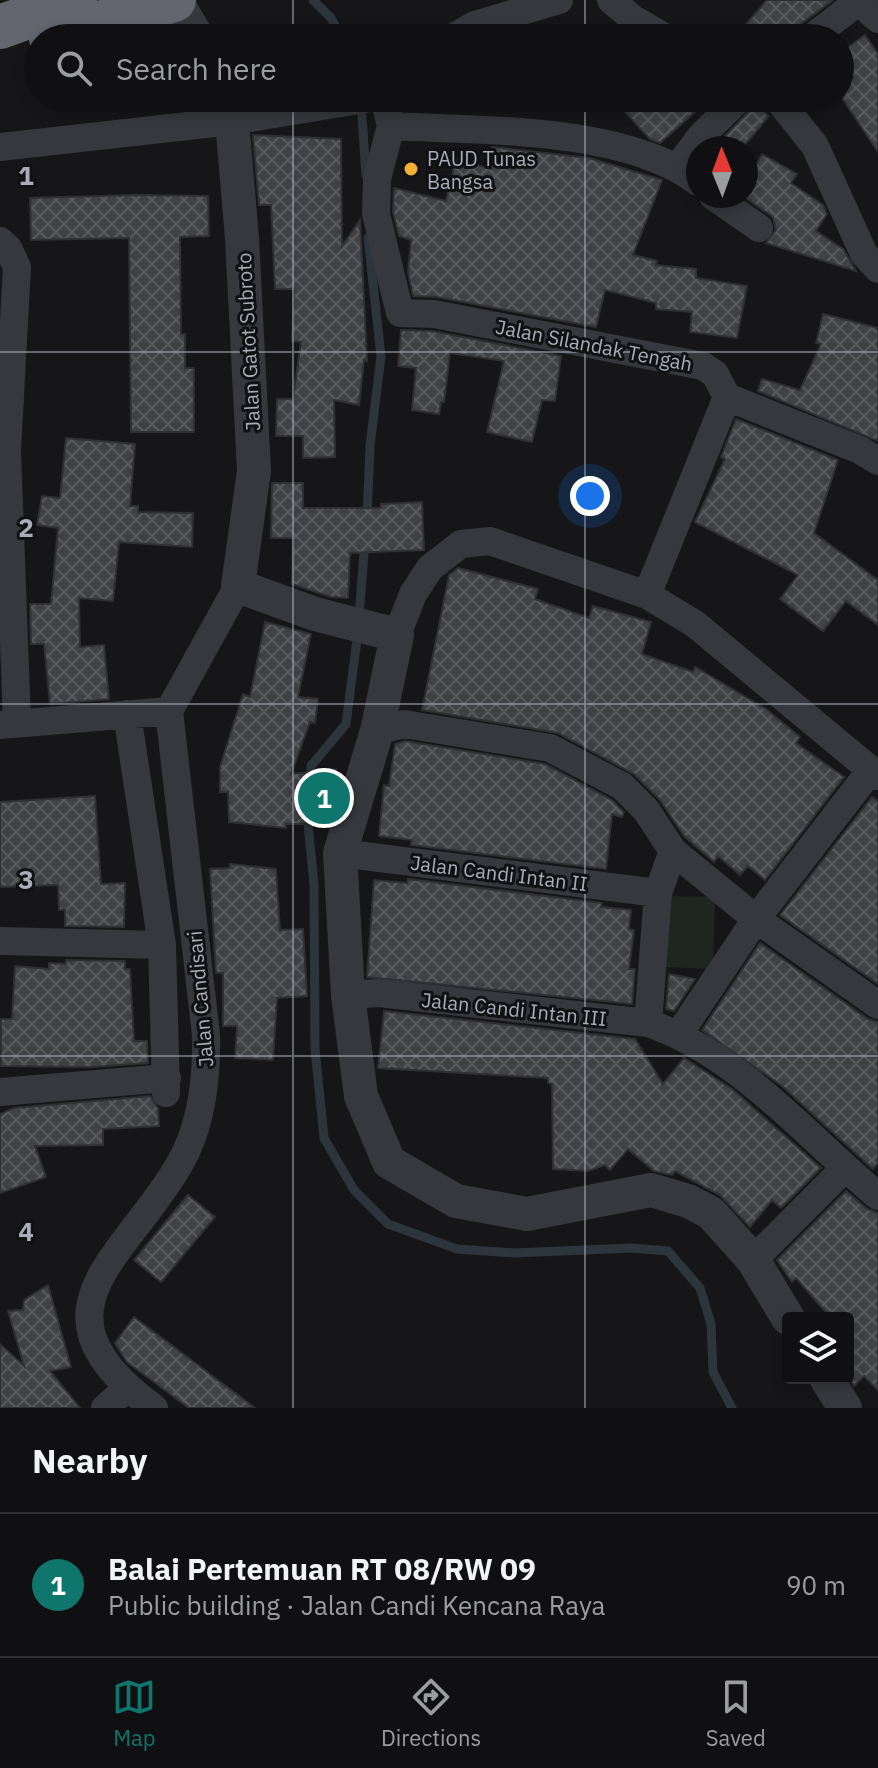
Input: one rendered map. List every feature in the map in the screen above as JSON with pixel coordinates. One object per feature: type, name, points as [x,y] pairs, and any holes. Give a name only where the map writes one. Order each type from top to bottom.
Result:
[{"type":"highway","points":[[0,27],[75,0]]},
{"type":"highway","points":[[96,24],[174,0]]},
{"type":"highway","points":[[0,49],[24,44]]},
{"type":"street","points":[[174,0],[189,24]]},
{"type":"street","points":[[478,24],[559,0]]},
{"type":"street","points":[[611,0],[642,24]]},
{"type":"street","points":[[835,24],[864,7]]},
{"type":"street","points":[[0,147],[217,112]]},
{"type":"street","name":"Jalan Gatot Subroto","points":[[229,112],[242,238],[254,471],[238,586]]},
{"type":"street","points":[[387,112],[391,126],[536,134],[603,142],[686,174]]},
{"type":"street","points":[[702,136],[726,112]]},
{"type":"street","points":[[788,112],[815,146],[864,254],[878,269]]},
{"type":"street","name":"Jalan Silandak Tengah","points":[[391,126],[377,179],[376,214],[400,313],[434,314],[703,366],[715,374],[727,397]]},
{"type":"street","points":[[730,208],[759,228]]},
{"type":"street","points":[[0,241],[8,248],[17,267],[7,451],[8,724],[169,711],[238,586],[315,614],[386,631]]},
{"type":"street","points":[[647,595],[727,397],[860,450],[878,461]]},
{"type":"street","points":[[679,1034],[756,919],[874,773],[695,624],[647,595],[490,541],[475,540],[461,544],[430,568],[386,631],[377,731],[340,853],[348,995],[361,1096],[389,1162],[456,1201],[527,1214],[651,1190],[711,1213],[753,1260],[784,1312]]},
{"type":"street","name":"Jalan Candisari","points":[[154,1408],[127,1388],[100,1356],[90,1327],[89,1298],[101,1271],[179,1166],[194,1132],[206,1078],[206,1035],[169,711]]},
{"type":"street","name":"Jalan Candisari","points":[[0,1092],[166,1086],[162,945],[127,714]]},
{"type":"street","points":[[377,731],[404,724],[550,748],[622,786],[646,810],[673,851],[756,919],[878,1005]]},
{"type":"street","points":[[648,1023],[658,893],[673,851]]},
{"type":"street","name":"Jalan Candi Intan II","points":[[340,853],[658,893]]},
{"type":"street","name":"Jalan Candisari","points":[[0,941],[162,945]]},
{"type":"street","name":"Jalan Candi Intan III","points":[[348,995],[379,993],[648,1023],[679,1034],[724,1062],[878,1196]]},
{"type":"street","points":[[753,1260],[845,1168]]},
{"type":"street","points":[[830,1384],[845,1408]]},
{"type":"street","points":[[105,1408],[127,1388]]},
{"type":"shaded area","points":[[667,896],[715,897],[713,969],[664,967]]},
{"type":"building","points":[[767,0],[833,0],[801,24],[746,24]]},
{"type":"building","points":[[865,35],[878,54],[878,152],[851,112],[854,112],[854,43]]},
{"type":"building","points":[[625,112],[695,112],[660,143],[650,139]]},
{"type":"building","points":[[748,112],[764,112],[769,116],[752,136],[725,136]]},
{"type":"building","points":[[253,135],[341,139],[342,246],[360,220],[367,361],[364,360],[359,405],[334,400],[335,457],[303,458],[303,436],[276,436],[277,399],[293,399],[301,342],[292,341],[294,289],[275,289],[271,205],[259,205]]},
{"type":"building","points":[[492,147],[589,158],[662,180],[633,255],[657,261],[656,265],[696,269],[696,278],[747,286],[737,338],[690,332],[692,312],[656,309],[656,303],[605,290],[596,327],[437,297],[413,296],[408,272],[411,240],[399,236],[393,212],[394,188],[446,201],[456,159],[491,169]]},
{"type":"building","points":[[762,154],[797,174],[791,183],[823,205],[827,214],[816,231],[843,249],[856,271],[766,243],[776,230],[773,217],[758,206],[758,161]]},
{"type":"building","points":[[208,196],[209,236],[180,237],[181,334],[185,334],[185,368],[194,368],[194,432],[131,432],[129,238],[31,240],[30,198]]},
{"type":"building","points":[[823,314],[878,328],[878,441],[758,391],[762,379],[800,390],[821,344],[816,343]]},
{"type":"building","points":[[401,330],[432,331],[561,356],[555,401],[542,400],[532,442],[487,432],[504,361],[450,353],[444,402],[441,402],[439,414],[412,410],[416,368],[398,366]]},
{"type":"building","points":[[736,419],[838,460],[814,533],[878,580],[878,625],[846,601],[823,631],[780,599],[798,575],[695,522],[725,459],[721,457]]},
{"type":"building","points":[[66,438],[135,444],[130,506],[138,506],[138,512],[193,513],[192,547],[119,542],[113,601],[79,598],[80,647],[104,645],[109,699],[50,704],[44,644],[31,644],[30,604],[51,604],[58,528],[37,525],[42,496],[60,498]]},
{"type":"building","points":[[272,483],[303,483],[303,508],[381,508],[381,504],[422,502],[424,550],[350,553],[348,598],[331,597],[292,584],[293,538],[271,538]]},
{"type":"building","points":[[458,568],[538,589],[535,599],[589,618],[593,606],[651,622],[642,654],[693,672],[695,667],[766,709],[800,737],[796,743],[844,777],[765,880],[748,866],[740,875],[718,856],[714,862],[684,836],[660,800],[634,774],[558,733],[422,710],[449,575]]},
{"type":"building","points":[[265,622],[311,634],[298,697],[318,699],[315,723],[310,722],[291,774],[336,769],[336,798],[328,824],[286,824],[286,828],[229,822],[228,792],[220,792],[220,767],[243,694],[250,697]]},
{"type":"building","points":[[405,741],[545,764],[612,800],[624,812],[622,817],[612,814],[606,869],[411,845],[412,840],[379,836],[384,785],[389,786],[395,744]]},
{"type":"building","points":[[95,796],[101,884],[125,883],[124,927],[65,926],[65,910],[59,910],[58,885],[0,887],[0,802]]},
{"type":"building","points":[[872,797],[878,801],[878,984],[780,915]]},
{"type":"building","points":[[230,864],[276,869],[280,930],[303,929],[307,996],[277,998],[273,1060],[235,1058],[237,1026],[223,1026],[223,973],[216,973],[210,869],[230,868]]},
{"type":"building","points":[[408,879],[602,903],[601,907],[631,910],[629,929],[634,930],[629,969],[635,969],[632,1004],[367,977],[374,880],[407,883]]},
{"type":"building","points":[[760,943],[868,1019],[878,1022],[878,1163],[873,1169],[781,1085],[702,1030]]},
{"type":"building","points":[[66,960],[125,961],[125,969],[130,969],[134,1041],[147,1041],[148,1063],[90,1067],[1,1066],[1,1019],[12,1019],[15,966],[49,969],[49,963],[66,964]]},
{"type":"building","points":[[669,974],[695,979],[674,1011],[666,1009]]},
{"type":"building","points":[[384,1011],[635,1039],[663,1084],[684,1058],[732,1089],[821,1168],[781,1208],[772,1200],[750,1227],[720,1195],[675,1171],[672,1175],[654,1171],[628,1149],[610,1170],[605,1165],[588,1171],[553,1169],[552,1084],[548,1083],[548,1078],[378,1068]]},
{"type":"building","points":[[150,1096],[158,1108],[159,1126],[103,1129],[103,1145],[35,1146],[46,1177],[0,1193],[0,1114],[14,1108]]},
{"type":"building","points":[[846,1191],[867,1209],[878,1213],[878,1390],[864,1376],[853,1384],[854,1312],[826,1312],[796,1278],[792,1282],[777,1260]]},
{"type":"building","points":[[188,1195],[215,1217],[161,1282],[134,1260]]},
{"type":"building","points":[[48,1285],[71,1367],[50,1371],[80,1408],[0,1408],[0,1344],[24,1366],[8,1311],[23,1310],[24,1300]]},
{"type":"building","points":[[134,1317],[255,1408],[189,1408],[127,1362],[115,1343]]},
{"type":"waterway","points":[[313,0],[334,24]]},
{"type":"waterway","points":[[362,112],[366,175]]},
{"type":"waterway","points":[[367,518],[370,446],[381,356],[368,238]]},
{"type":"waterway","points":[[359,617],[365,540]]},
{"type":"waterway","points":[[309,784],[311,766],[346,724],[358,632]]},
{"type":"waterway","points":[[307,814],[314,884],[315,1049],[324,1138],[354,1190],[388,1224],[457,1249],[514,1253],[632,1248],[668,1251],[700,1288],[711,1324],[713,1372],[732,1408]]},
{"type":"place","name":"PAUD Tunas Bangsa","points":[[411,169]]},
{"type":"place","name":"Balai Pertemuan RT 08/RW 09","points":[[324,798]]}]
